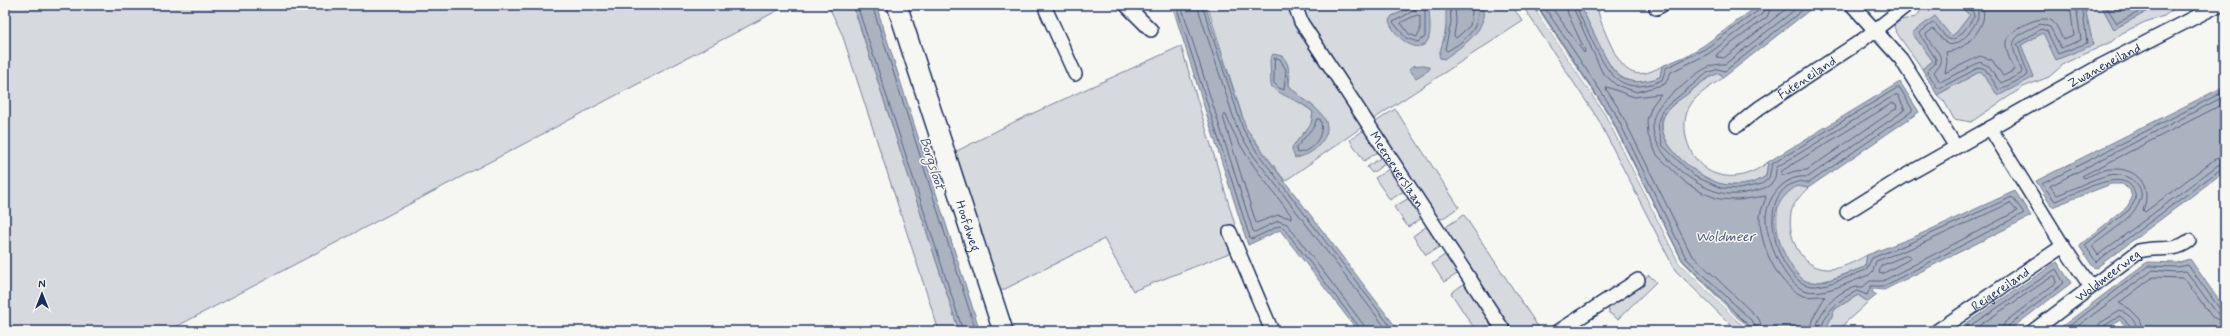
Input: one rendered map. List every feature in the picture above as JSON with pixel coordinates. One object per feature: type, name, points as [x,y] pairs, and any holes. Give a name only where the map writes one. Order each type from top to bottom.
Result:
[{"type":"main road","name":"Hoofdweg","points":[[897,5],[1003,331]]},
{"type":"street","points":[[1126,5],[1151,30]]},
{"type":"street","name":"Meeroeverslaan","points":[[1295,5],[1301,22],[1504,331]]},
{"type":"street","points":[[1852,5],[1901,59],[1956,147]]},
{"type":"street","name":"Futeneiland","points":[[1737,126],[1759,108],[1876,30],[1907,5]]},
{"type":"street","name":"Zwaneneiland","points":[[1847,212],[1956,147],[2102,65],[2220,5]]},
{"type":"street","points":[[1049,7],[1075,74]]},
{"type":"street","points":[[1990,128],[2063,246],[2091,287]]},
{"type":"street","points":[[1230,232],[1271,331]]},
{"type":"street","name":"Woldmeerweg","points":[[2033,331],[2139,251],[2150,248],[2175,250],[2189,241]]},
{"type":"street","name":"Reigereiland","points":[[1937,331],[2063,246]]},
{"type":"street","points":[[1559,331],[1638,280]]},
{"type":"shaded area","points":[[5,5],[788,5],[168,331],[5,331]]},
{"type":"shaded area","points":[[828,5],[853,5],[959,331],[939,331],[842,34]]},
{"type":"shaded area","points":[[1207,5],[1288,5],[1295,27],[1362,127],[1285,181],[1246,128]],"holes":[[[1273,54],[1290,75],[1289,85],[1319,112],[1326,125],[1326,134],[1292,150],[1293,146],[1311,124],[1313,112],[1296,100]]]},
{"type":"shaded area","points":[[1301,5],[1418,5],[1392,16],[1429,8],[1428,5],[1446,5],[1447,21],[1444,38],[1478,30],[1482,21],[1482,5],[1511,5],[1523,21],[1372,120],[1305,19]]},
{"type":"shaded area","points":[[1522,5],[1532,5],[1606,116],[1679,263],[1735,319],[1750,331],[1737,331],[1675,270],[1598,119]]},
{"type":"shaded area","points":[[1580,5],[1597,5],[1600,20],[1606,34],[1614,52],[1624,67],[1636,73],[1643,73],[1652,71],[1662,66],[1660,77],[1648,81],[1637,82],[1621,77],[1609,64]]},
{"type":"shaded area","points":[[1925,5],[1958,5],[1970,15],[1956,33],[1950,37],[1912,33],[1933,61],[1922,69],[1898,35],[1894,26],[1901,20],[1916,17]]},
{"type":"shaded area","points":[[2089,5],[2101,5],[2114,29],[2150,10],[2149,5],[2179,5],[2164,16],[2145,22],[2122,33],[2111,42],[2065,63],[2049,77],[2023,87],[1971,122],[1954,119],[1944,101],[1937,95],[1981,71],[2034,77],[2021,45],[2043,33],[2093,45],[2085,8]]},
{"type":"shaded area","points":[[1181,46],[1242,248],[1133,291],[1104,239],[999,292],[953,153],[1018,120]]},
{"type":"shaded area","points":[[1719,73],[1724,77],[1706,89],[1691,104],[1685,123],[1685,134],[1688,144],[1699,163],[1707,170],[1716,174],[1723,176],[1744,175],[1756,170],[1768,162],[1766,176],[1750,183],[1739,185],[1722,184],[1701,175],[1679,157],[1670,146],[1664,135],[1662,124],[1666,113],[1670,108],[1702,82]]},
{"type":"shaded area","points":[[1395,109],[1459,207],[1442,219],[1435,217],[1374,123]]},
{"type":"shaded area","points":[[1364,130],[1378,152],[1364,161],[1350,140]]},
{"type":"shaded area","points":[[1382,157],[1386,163],[1372,173],[1367,167]]},
{"type":"shaded area","points":[[1389,169],[1404,191],[1390,200],[1375,178]]},
{"type":"shaded area","points":[[1801,185],[1808,188],[1795,203],[1791,213],[1790,222],[1794,241],[1797,249],[1803,257],[1809,263],[1818,267],[1832,269],[1853,263],[1867,255],[1865,267],[1829,280],[1809,282],[1799,277],[1790,265],[1783,250],[1778,234],[1777,217],[1780,202],[1788,190]]},
{"type":"shaded area","points":[[1409,198],[1422,218],[1408,227],[1394,207]]},
{"type":"shaded area","points":[[1464,215],[1541,331],[1511,331],[1445,233],[1447,226]]},
{"type":"shaded area","points":[[1427,226],[1441,246],[1426,255],[1413,236]]},
{"type":"shaded area","points":[[1446,254],[1459,273],[1444,282],[1432,264]]},
{"type":"shaded area","points":[[1649,275],[1656,282],[1618,319],[1609,313],[1608,306]]},
{"type":"shaded area","points":[[1465,283],[1492,324],[1480,331],[1476,331],[1451,293]]},
{"type":"shaded area","points":[[1858,295],[1868,302],[1845,323],[1841,331],[1825,331],[1835,309]]},
{"type":"water","points":[[853,5],[876,5],[980,331],[959,331]]},
{"type":"water","points":[[1172,5],[1205,5],[1246,128],[1260,149],[1399,331],[1358,331],[1280,230],[1248,245]]},
{"type":"water","points":[[1418,5],[1428,5],[1430,28],[1428,40],[1424,45],[1418,47],[1406,42],[1400,37],[1389,20],[1392,16]]},
{"type":"water","points":[[1446,5],[1482,5],[1483,14],[1482,23],[1472,37],[1444,59],[1440,58],[1439,55],[1446,31]]},
{"type":"water","name":"Woldmeer","points":[[1532,5],[1580,5],[1609,64],[1621,77],[1637,82],[1660,77],[1662,66],[1684,57],[1703,46],[1759,5],[1816,5],[1724,77],[1719,73],[1714,75],[1675,103],[1665,113],[1662,124],[1664,135],[1678,157],[1701,175],[1722,184],[1745,184],[1761,179],[1766,176],[1768,162],[1900,82],[1919,112],[1808,188],[1797,186],[1780,202],[1776,212],[1775,224],[1780,244],[1796,273],[1809,282],[1823,282],[1865,267],[1867,255],[1914,237],[2015,191],[2031,216],[1884,290],[1873,289],[1872,292],[1877,295],[1868,302],[1858,295],[1835,309],[1825,331],[1750,331],[1735,319],[1679,263],[1606,116]]},
{"type":"water","points":[[1958,5],[2089,5],[2085,8],[2093,45],[2056,60],[2043,33],[2021,45],[2034,77],[1998,96],[1981,71],[1937,95],[1922,69],[1933,61],[1912,33],[1935,16],[1951,36],[1956,33],[1970,15]]},
{"type":"water","points":[[2101,5],[2149,5],[2150,10],[2114,29]]},
{"type":"water","points":[[1273,54],[1282,56],[1285,60],[1288,66],[1289,85],[1295,92],[1318,111],[1324,118],[1327,126],[1326,135],[1317,148],[1308,154],[1295,158],[1292,150],[1293,146],[1311,124],[1313,112],[1271,86],[1270,60]]},
{"type":"water","points":[[1423,65],[1429,67],[1429,70],[1416,78],[1409,69],[1412,66]]},
{"type":"water","points":[[2225,86],[2225,171],[2096,268],[2093,267],[2080,247],[2081,244],[2127,207],[2132,198],[2130,190],[2122,184],[2111,184],[2052,207],[2036,181]]},
{"type":"water","points":[[2190,259],[2225,309],[2225,331],[2130,331],[2120,320],[2103,331],[2056,331],[2147,262],[2177,263]]},
{"type":"water","points":[[2057,262],[2071,283],[2008,331],[1955,331]]},
{"type":"pier","points":[[1539,11],[1608,115],[1682,261],[1737,318],[1754,331],[1750,331],[1735,319],[1679,263],[1606,116],[1537,13]]},
{"type":"water label","name":"Borgsloot","points":[[933,163]]}]
